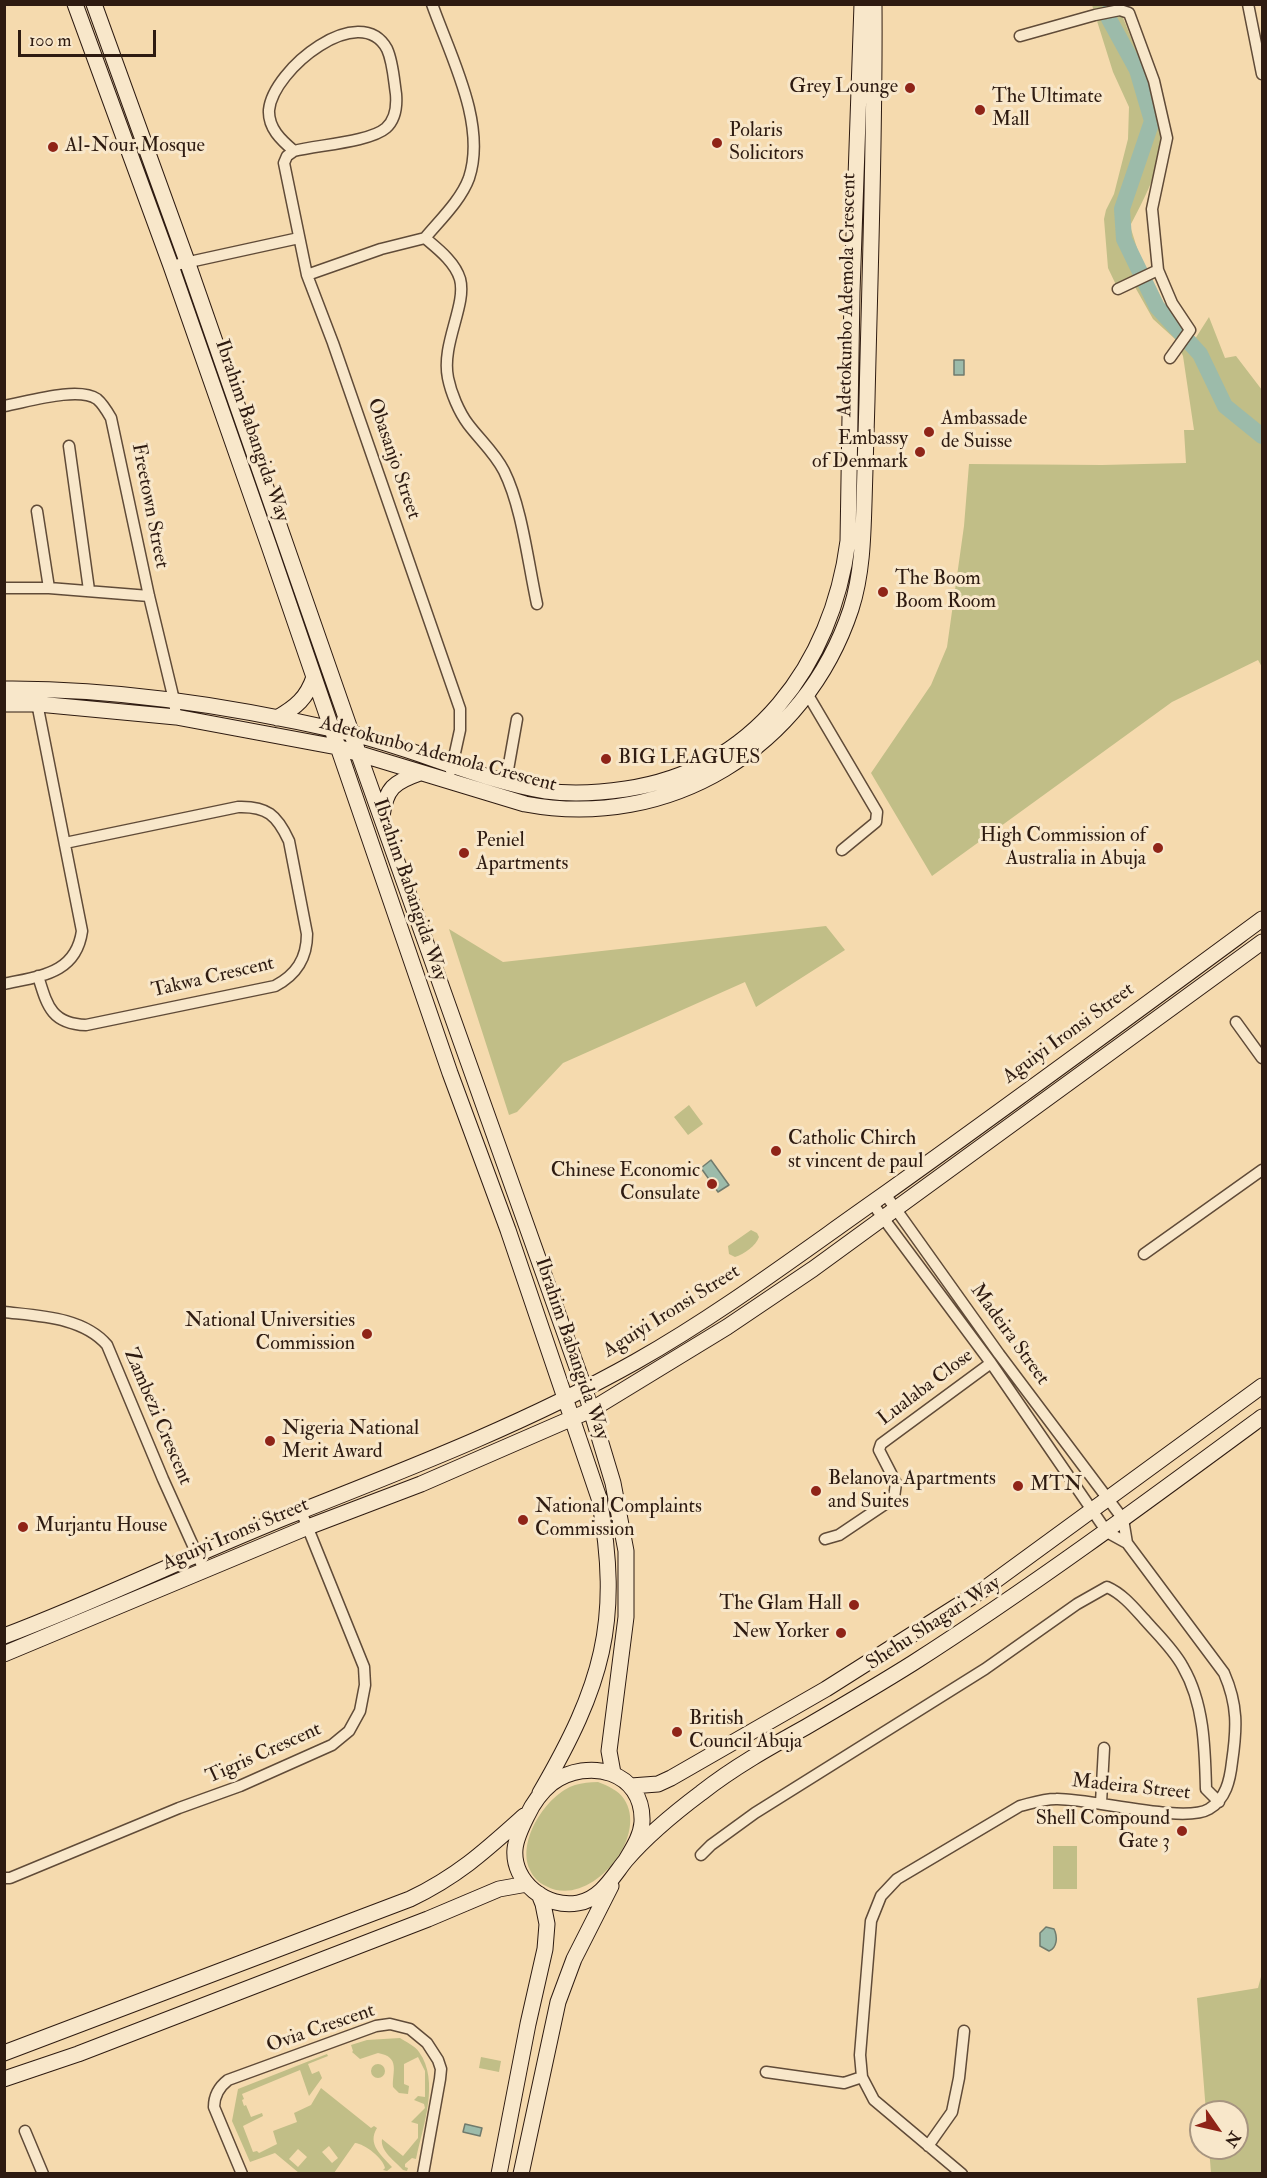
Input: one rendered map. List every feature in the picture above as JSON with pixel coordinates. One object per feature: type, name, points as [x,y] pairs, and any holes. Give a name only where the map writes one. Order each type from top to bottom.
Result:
[{"type":"main road","name":"Ibrahim Babangida Way","points":[[75,4],[171,266],[450,1073],[508,1230],[599,1498],[608,1555],[608,1607],[603,1651],[591,1691],[560,1759],[540,1793]]},
{"type":"main road","name":"Ibrahim Babangida Way","points":[[94,4],[585,1390],[613,1483],[626,1551],[626,1617],[609,1751],[613,1773]]},
{"type":"main road","name":"Adetokunbo Ademola Crescent","points":[[4,704],[36,697],[174,700],[332,729],[453,766],[548,791],[594,794],[657,784],[682,776],[736,745],[772,713],[806,670],[835,606],[848,542],[852,292],[862,4]]},
{"type":"main road","name":"Adetokunbo Ademola Crescent","points":[[4,689],[36,697],[176,717],[337,747],[525,804],[548,808],[598,809],[647,802],[689,788],[735,763],[774,732],[808,694],[843,630],[852,608],[861,562],[873,135],[874,4]]},
{"type":"main road","points":[[277,718],[302,702],[314,677]]},
{"type":"main road","points":[[382,819],[384,801],[394,784],[420,773]]},
{"type":"main road","name":"Aguiyi Ironsi Street","points":[[4,1636],[86,1603],[198,1553],[501,1431],[585,1390],[716,1312],[878,1199],[1263,919]]},
{"type":"main road","name":"Aguiyi Ironsi Street","points":[[4,1654],[308,1527],[421,1484],[591,1410],[727,1327],[890,1215],[1263,942]]},
{"type":"main road","name":"Shehu Shagari Way","points":[[631,1786],[658,1784],[671,1778],[826,1689],[984,1589],[1263,1386]]},
{"type":"main road","name":"Shehu Shagari Way","points":[[623,1865],[694,1798],[739,1765],[867,1692],[992,1612],[1107,1532],[1263,1417]]},
{"type":"main road","points":[[499,2174],[545,1949],[547,1924],[543,1904],[517,1869],[515,1850],[520,1829],[540,1793],[554,1782],[585,1770],[613,1773],[631,1786],[641,1809],[642,1824],[638,1839],[574,1959],[558,2002],[521,2174]]},
{"type":"main road","points":[[4,2053],[410,1899],[460,1872],[529,1812]]},
{"type":"main road","points":[[4,2079],[78,2054],[428,1919],[499,1889],[533,1889],[559,1902],[578,1903],[591,1899],[623,1865]]},
{"type":"street","points":[[307,275],[381,249],[425,238],[453,205],[468,180],[475,141],[472,119],[432,4]]},
{"type":"street","points":[[1248,4],[1263,74]]},
{"type":"street","points":[[1020,36],[1095,15],[1126,9],[1154,81],[1167,138],[1152,209],[1158,270],[1172,303],[1190,330],[1170,358]]},
{"type":"street","points":[[362,29],[376,37],[387,49],[397,102],[395,116],[387,127],[375,135],[294,151],[278,137],[270,117],[269,109],[278,83],[304,54],[320,41],[342,32],[362,29]]},
{"type":"street","name":"Obasanjo Street","points":[[294,151],[287,156],[284,162],[307,275],[333,343],[460,709],[460,730],[449,782]]},
{"type":"street","points":[[171,266],[299,238]]},
{"type":"street","points":[[425,238],[442,253],[460,280],[461,297],[446,362],[448,378],[466,422],[502,468],[513,491],[537,603]]},
{"type":"street","points":[[1118,289],[1158,270]]},
{"type":"street","name":"Freetown Street","points":[[4,406],[73,394],[88,395],[97,399],[105,407],[118,440],[176,717]]},
{"type":"street","points":[[69,446],[90,590]]},
{"type":"street","points":[[37,511],[49,588]]},
{"type":"street","points":[[4,588],[90,590],[149,596]]},
{"type":"street","points":[[808,694],[877,812],[876,822],[842,850]]},
{"type":"street","points":[[4,984],[38,976],[63,966],[76,951],[80,942],[81,920],[36,697]]},
{"type":"street","points":[[506,781],[517,719]]},
{"type":"street","name":"Takwa Crescent","points":[[38,976],[47,1005],[54,1014],[73,1025],[86,1025],[275,986],[288,979],[297,969],[307,947],[308,934],[289,841],[275,817],[267,811],[253,806],[238,807],[65,843]]},
{"type":"street","points":[[1236,1022],[1263,1058]]},
{"type":"street","points":[[1144,1254],[1263,1170]]},
{"type":"street","points":[[878,1199],[1091,1510],[1107,1532],[1127,1543]]},
{"type":"street","name":"Madeira Street","points":[[890,1215],[1108,1498],[1123,1520],[1127,1543],[1224,1672],[1233,1692],[1237,1717],[1227,1787],[1219,1802],[1208,1810],[1194,1814],[1159,1812],[1101,1803],[1042,1799],[1020,1806],[897,1879],[881,1896],[871,1921],[860,2055],[862,2077],[874,2100],[962,2174]]},
{"type":"street","name":"Zambezi Crescent","points":[[4,1312],[46,1317],[76,1325],[98,1335],[107,1346],[204,1570]]},
{"type":"street","name":"Lualaba Close","points":[[825,1539],[839,1535],[894,1498],[896,1483],[881,1457],[879,1450],[881,1444],[991,1363]]},
{"type":"street","name":"Tigris Crescent","points":[[4,1878],[10,1878],[275,1771],[332,1745],[349,1731],[360,1711],[365,1685],[364,1667],[301,1511]]},
{"type":"street","points":[[701,1855],[755,1812],[985,1669],[1107,1587],[1128,1602],[1164,1641],[1183,1667],[1192,1689],[1204,1737],[1206,1789],[1219,1802]]},
{"type":"street","points":[[1101,1803],[1104,1748]]},
{"type":"street","name":"Ovia Crescent","points":[[242,2174],[214,2107],[216,2096],[222,2085],[228,2080],[376,2026],[390,2024],[410,2029],[419,2035],[434,2051],[441,2069],[423,2174]]},
{"type":"street","points":[[928,2146],[944,2125],[954,2106],[964,2031]]},
{"type":"street","points":[[766,2072],[844,2083],[862,2077]]},
{"type":"street","points":[[25,2131],[42,2174]]},
{"type":"shaded area","points":[[1092,5],[1121,5],[1120,10],[1147,78],[1159,117],[1162,133],[1160,155],[1149,187],[1130,226],[1152,290],[1169,318],[1195,339],[1209,317],[1225,358],[1236,356],[1262,390],[1262,667],[1258,660],[1172,702],[932,876],[871,773],[931,685],[947,647],[964,526],[969,464],[1186,463],[1184,430],[1194,430],[1183,356],[1175,339],[1153,319],[1135,287],[1118,289],[1108,268],[1104,219],[1114,194],[1128,139],[1129,107],[1113,72]]},
{"type":"shaded area","points":[[954,360],[964,360],[964,375],[954,375]]},
{"type":"shaded area","points":[[826,926],[845,950],[756,1007],[745,982],[563,1063],[517,1112],[509,1115],[449,929],[503,962]]},
{"type":"shaded area","points":[[689,1105],[703,1124],[688,1135],[674,1117]]},
{"type":"shaded area","points":[[711,1160],[729,1185],[718,1192],[701,1168]]},
{"type":"shaded area","points":[[751,1230],[759,1237],[755,1244],[738,1256],[729,1254],[728,1246]]},
{"type":"shaded area","points":[[598,1782],[622,1796],[630,1815],[629,1832],[622,1850],[611,1866],[596,1879],[580,1888],[563,1891],[543,1885],[530,1870],[527,1858],[527,1846],[537,1820],[554,1798],[564,1790],[578,1784]]},
{"type":"shaded area","points":[[1053,1846],[1077,1846],[1077,1889],[1053,1889]]},
{"type":"shaded area","points":[[1046,1927],[1054,1929],[1056,1935],[1055,1945],[1049,1951],[1040,1946],[1040,1933]]},
{"type":"shaded area","points":[[1262,1973],[1262,2173],[1211,2173],[1210,2160],[1249,2160],[1249,2100],[1205,2100],[1197,1998],[1258,1988]]},
{"type":"shaded area","points":[[400,2038],[419,2052],[425,2064],[429,2090],[426,2118],[416,2159],[412,2158],[405,2164],[407,2171],[403,2170],[386,2152],[382,2139],[403,2156],[418,2138],[418,2124],[411,2122],[425,2108],[424,2104],[414,2100],[418,2096],[425,2097],[425,2071],[418,2057],[404,2064],[404,2084],[409,2086],[408,2094],[399,2093],[393,2087],[394,2066],[390,2058],[378,2053],[360,2059],[352,2052],[351,2045],[367,2040]]},
{"type":"shaded area","points":[[327,2054],[328,2056],[308,2064],[312,2074],[319,2071],[322,2078],[309,2096],[300,2070],[242,2094],[244,2106],[246,2105],[251,2117],[262,2113],[263,2116],[243,2126],[253,2152],[259,2153],[277,2144],[273,2131],[297,2122],[294,2113],[311,2105],[321,2088],[371,2128],[374,2126],[377,2128],[374,2134],[374,2144],[392,2167],[387,2171],[383,2170],[384,2164],[373,2152],[355,2143],[334,2173],[299,2173],[275,2153],[250,2162],[232,2121],[238,2089]],"holes":[[[329,2146],[338,2158],[332,2163],[322,2152]],[[298,2149],[307,2157],[298,2167],[289,2159]]]},
{"type":"shaded area","points":[[481,2057],[501,2061],[499,2072],[479,2068]]},
{"type":"shaded area","points":[[375,2064],[381,2064],[385,2071],[381,2078],[375,2078],[371,2074],[371,2068]]},
{"type":"shaded area","points":[[465,2124],[482,2128],[480,2136],[463,2132]]},
{"type":"waterway","points":[[1111,4],[1109,19],[1137,70],[1152,121],[1122,209],[1124,239],[1157,307],[1200,354],[1225,406],[1262,436]]},
{"type":"place","name":"Grey Lounge","points":[[910,88]]},
{"type":"place","name":"The Ultimate Mall","points":[[980,110]]},
{"type":"place","name":"Polaris Solicitors","points":[[717,143]]},
{"type":"place","name":"Al-Nour Mosque","points":[[53,147]]},
{"type":"place","name":"Ambassade de Suisse","points":[[929,432]]},
{"type":"place","name":"Embassy of Denmark","points":[[920,452]]},
{"type":"place","name":"The Boom Boom Room","points":[[883,592]]},
{"type":"place","name":"BIG LEAGUES","points":[[606,759]]},
{"type":"place","name":"High Commission of Australia in Abuja","points":[[1158,848]]},
{"type":"place","name":"Peniel Apartments","points":[[464,853]]},
{"type":"place","name":"Catholic Chirch st vincent de paul","points":[[776,1151]]},
{"type":"place","name":"Chinese Economic Consulate","points":[[712,1184]]},
{"type":"place","name":"National Universities Commission","points":[[367,1334]]},
{"type":"place","name":"Nigeria National Merit Award","points":[[270,1441]]},
{"type":"place","name":"MTN","points":[[1018,1486]]},
{"type":"place","name":"Belanova Apartments and Suites","points":[[816,1491]]},
{"type":"place","name":"National Complaints Commission","points":[[523,1520]]},
{"type":"place","name":"Murjantu House","points":[[23,1527]]},
{"type":"place","name":"The Glam Hall","points":[[854,1605]]},
{"type":"place","name":"New Yorker","points":[[841,1633]]},
{"type":"place","name":"British Council Abuja","points":[[677,1732]]},
{"type":"place","name":"Shell Compound Gate 3","points":[[1182,1831]]}]
